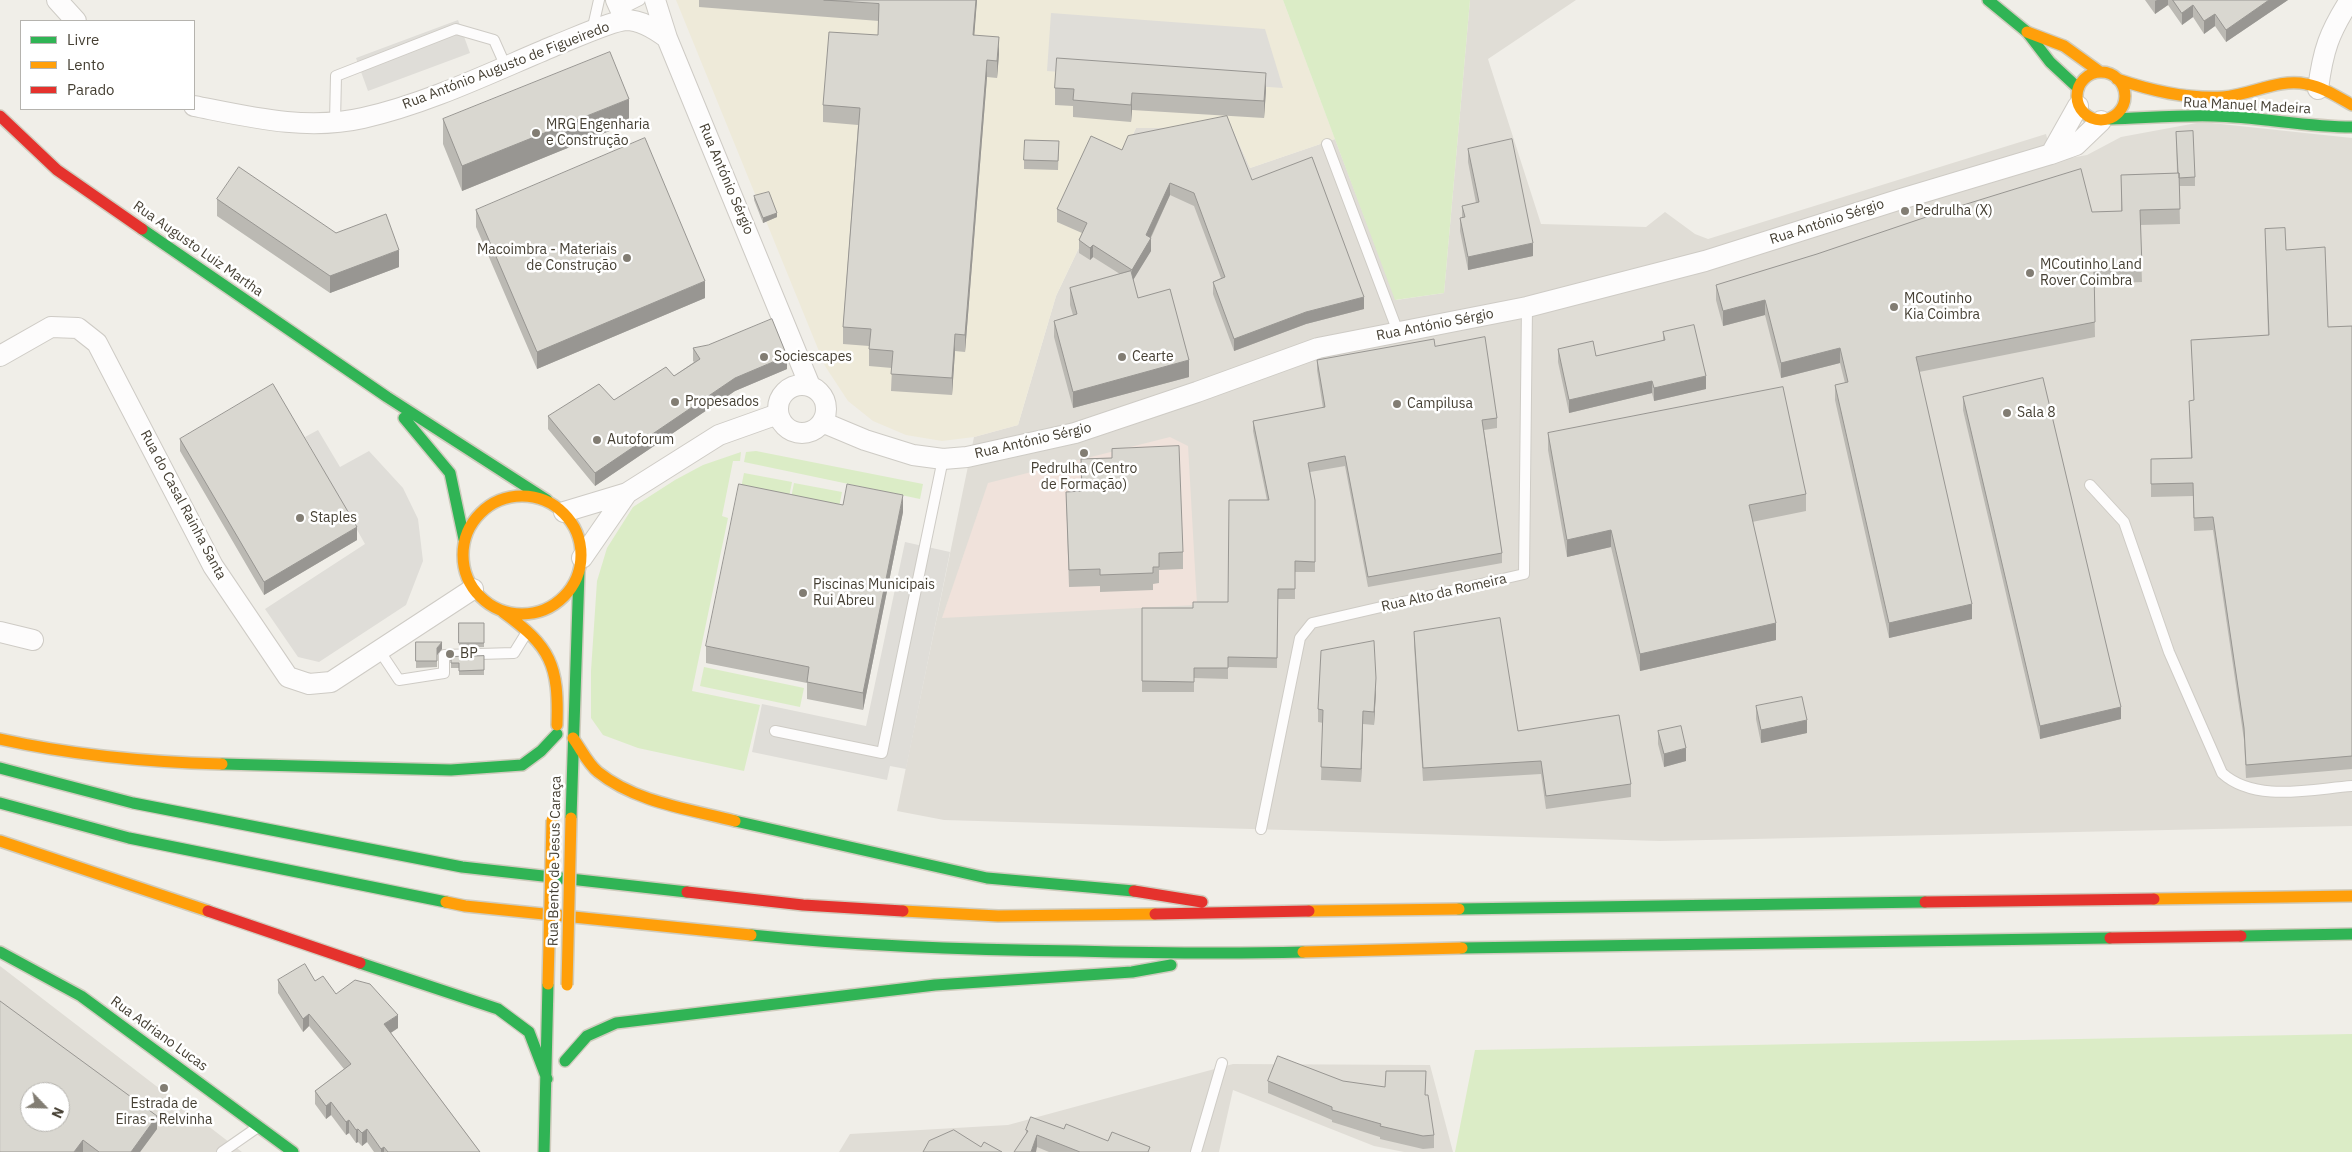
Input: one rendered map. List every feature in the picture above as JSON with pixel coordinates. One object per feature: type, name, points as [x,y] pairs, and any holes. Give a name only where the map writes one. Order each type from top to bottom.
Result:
[{"type":"main road","points":[[1988,0],[2027,32],[2078,97],[2084,114],[2092,119],[2105,120],[2118,113],[2123,105],[2125,96],[2117,79],[2109,74],[2100,72],[2064,46],[2027,32]]},
{"type":"main road","points":[[2078,97],[2083,80],[2100,72]]},
{"type":"main road","name":"Rua Manuel Madeira","points":[[2117,79],[2155,92],[2196,99],[2242,95],[2283,84],[2301,83],[2319,93],[2352,105]]},
{"type":"main road","points":[[2298,122],[2314,113]]},
{"type":"main road","name":"Rua Augusto Luiz Martha","points":[[0,116],[57,170],[387,397],[547,500]]},
{"type":"main road","name":"Rua Manuel Madeira","points":[[2105,120],[2214,116],[2298,122],[2330,127],[2352,127]]},
{"type":"main road","name":"Rua Augusto Luiz Martha","points":[[387,397],[450,473],[464,539]]},
{"type":"main road","points":[[504,612],[522,614],[541,612],[558,602],[571,589],[580,565],[578,533],[564,512],[547,500],[527,495],[506,497],[488,506],[473,520],[464,539],[462,556],[465,574],[473,589],[486,603],[504,612],[540,642],[553,670],[558,701],[556,752]]},
{"type":"main road","name":"Rua Bento de Jesus Caraça","points":[[567,990],[573,738],[580,565]]},
{"type":"main road","points":[[0,739],[44,749],[184,762],[451,770],[522,765],[557,734]]},
{"type":"main road","points":[[573,738],[597,771],[625,789],[655,800],[754,825],[987,878],[1155,893],[1265,913]]},
{"type":"main road","points":[[0,768],[133,803],[472,868],[803,905],[998,916],[2352,896]]},
{"type":"main road","points":[[0,803],[129,838],[465,906],[796,940],[993,950],[1232,954],[1474,948],[2352,934]]},
{"type":"main road","name":"Rua Bento de Jesus Caraça","points":[[544,1152],[552,812]]},
{"type":"main road","points":[[0,841],[498,1009],[529,1032],[547,1079]]},
{"type":"main road","name":"Rua Adriano Lucas","points":[[0,952],[81,996],[293,1152]]},
{"type":"main road","points":[[565,1042],[564,1066],[587,1036],[616,1023],[935,985],[1132,972],[1232,954]]},
{"type":"street","points":[[57,0],[75,20]]},
{"type":"street","name":"Rua António Sérgio","points":[[655,0],[667,38],[810,386]]},
{"type":"street","points":[[2319,93],[2322,58],[2332,28],[2350,0]]},
{"type":"street","points":[[610,1],[625,20]]},
{"type":"street","name":"Rua António Augusto de Figueiredo","points":[[195,106],[259,119],[320,124],[335,122],[362,118],[418,102],[592,31],[625,20],[648,25],[667,38]]},
{"type":"street","points":[[2051,154],[2078,97]]},
{"type":"street","name":"Rua António Sérgio","points":[[822,422],[865,440],[913,455],[943,459],[967,457],[1075,433],[1197,392],[1318,348],[1527,307],[1705,261],[2051,154],[2076,144],[2105,120]]},
{"type":"street","name":"Rua do Casal Rainha Santa","points":[[0,356],[51,327],[78,328],[97,343],[214,566],[288,677],[309,684],[331,682],[473,589]]},
{"type":"street","points":[[797,385],[810,386],[820,392],[825,401],[826,412],[822,422],[815,430],[804,433],[793,431],[784,425],[778,414],[779,402],[786,390],[797,385]]},
{"type":"street","points":[[564,512],[627,493],[719,435],[778,414]]},
{"type":"street","points":[[580,565],[627,493]]},
{"type":"street","points":[[0,632],[33,640]]},
{"type":"lane","points":[[592,31],[610,1],[630,5],[640,0]]},
{"type":"lane","points":[[335,122],[336,76],[456,28],[494,40],[506,66]]},
{"type":"lane","points":[[1327,144],[1398,332]]},
{"type":"lane","name":"Rua Alto da Romeira","points":[[1261,829],[1300,638],[1312,623],[1524,574],[1527,307]]},
{"type":"lane","points":[[775,731],[882,753],[943,459]]},
{"type":"lane","points":[[2090,485],[2124,522],[2169,652],[2222,773],[2239,786],[2276,792],[2352,786]]},
{"type":"lane","points":[[379,650],[399,680],[444,673],[444,654],[514,653],[527,631]]},
{"type":"lane","points":[[1196,1152],[1222,1064]]},
{"type":"lane","points":[[222,1152],[259,1127]]},
{"type":"shaded area","points":[[676,0],[1283,0],[1335,139],[1250,168],[1232,128],[1136,128],[1056,296],[1018,425],[974,437],[942,441],[906,435],[873,421],[848,401],[825,366]]},
{"type":"shaded area","points":[[1470,0],[1576,0],[1488,59],[1541,224],[1646,227],[1665,212],[1695,234],[1708,239],[2046,134],[2053,161],[2087,155],[2121,137],[2202,122],[2352,138],[2352,826],[1660,841],[944,820],[897,811],[974,437],[1018,425],[1056,296],[1136,128],[1232,128],[1250,168],[1335,139],[1396,300],[1444,293]]},
{"type":"shaded area","points":[[1051,13],[1265,29],[1283,88],[1047,71]]},
{"type":"shaded area","points":[[458,20],[470,53],[368,91],[356,58]]},
{"type":"shaded area","points":[[318,430],[340,467],[369,451],[403,488],[418,519],[423,561],[406,605],[319,662],[298,657],[265,609],[365,544],[305,437]]},
{"type":"shaded area","points":[[1170,437],[1188,446],[1197,605],[942,618],[988,483]]},
{"type":"shaded area","points":[[905,542],[950,552],[906,769],[890,766],[887,780],[752,752],[762,704],[866,726]]},
{"type":"shaded area","points":[[0,966],[242,1152],[0,1152]]},
{"type":"shaded area","points":[[1233,1064],[1430,1065],[1453,1152],[1404,1152],[1374,1146],[1233,1090],[1219,1152],[839,1152],[850,1134],[1008,1125]]},
{"type":"green space","points":[[1283,0],[1470,0],[1444,293],[1395,300]]},
{"type":"green space","points":[[756,451],[923,484],[920,499],[744,462],[746,452]]},
{"type":"green space","points":[[741,452],[740,461],[733,461],[722,516],[728,518],[692,691],[760,705],[744,771],[638,748],[603,735],[591,718],[591,671],[597,581],[607,548],[633,507],[675,480],[703,465]]},
{"type":"green space","points":[[744,473],[792,482],[787,507],[739,498]]},
{"type":"green space","points":[[794,483],[842,492],[837,517],[789,508]]},
{"type":"green space","points":[[704,667],[804,688],[800,707],[700,686]]},
{"type":"green space","points":[[2352,1034],[2352,1152],[1455,1152],[1475,1050]]},
{"type":"building","points":[[824,0],[976,0],[973,35],[999,37],[997,61],[987,60],[965,335],[955,334],[952,378],[891,374],[893,351],[869,349],[871,329],[843,327],[860,108],[823,105],[829,32],[878,35],[879,4]]},
{"type":"building","points":[[2173,0],[2269,0],[2226,30],[2215,14],[2204,21],[2193,5],[2182,13]]},
{"type":"building","points":[[610,52],[629,99],[462,166],[443,119]]},
{"type":"building","points":[[1057,58],[1266,73],[1264,101],[1132,93],[1131,105],[1073,100],[1074,89],[1055,88]]},
{"type":"building","points":[[1227,116],[1252,180],[1312,157],[1364,297],[1306,312],[1234,339],[1213,282],[1225,277],[1194,193],[1170,183],[1146,235],[1151,238],[1132,270],[1093,245],[1090,248],[1079,240],[1087,223],[1057,209],[1091,136],[1122,150],[1128,136]]},
{"type":"building","points":[[2193,131],[2195,177],[2179,178],[2176,132]]},
{"type":"building","points":[[645,138],[705,281],[537,352],[476,210]]},
{"type":"building","points":[[1512,139],[1533,243],[1468,257],[1460,218],[1465,217],[1462,206],[1479,202],[1468,149]]},
{"type":"building","points":[[1025,140],[1059,141],[1058,161],[1024,160]]},
{"type":"building","points":[[239,167],[336,233],[386,214],[399,250],[330,276],[217,199]]},
{"type":"building","points":[[2081,169],[2092,212],[2122,211],[2121,175],[2179,173],[2180,209],[2140,210],[2142,267],[2094,269],[2095,322],[1916,357],[1972,604],[1889,623],[1835,385],[1848,382],[1840,348],[1781,363],[1765,300],[1723,311],[1716,285]]},
{"type":"building","points":[[769,192],[777,213],[763,218],[754,196]]},
{"type":"building","points":[[2285,228],[2286,250],[2325,247],[2328,327],[2352,326],[2352,756],[2246,765],[2244,728],[2213,517],[2194,518],[2193,483],[2151,484],[2151,459],[2192,458],[2189,401],[2194,400],[2191,340],[2269,335],[2265,229]]},
{"type":"building","name":"Cearte","points":[[1131,271],[1138,298],[1170,289],[1189,360],[1073,392],[1054,321],[1077,314],[1070,288]]},
{"type":"building","points":[[772,319],[787,356],[735,378],[595,473],[548,416],[599,384],[614,400],[666,367],[674,376],[700,359],[693,348],[708,345]]},
{"type":"building","points":[[1694,325],[1706,376],[1654,388],[1652,381],[1569,400],[1558,349],[1593,341],[1596,356],[1665,340],[1663,332]]},
{"type":"building","points":[[1485,337],[1497,418],[1482,420],[1502,553],[1368,577],[1345,456],[1308,463],[1315,500],[1315,562],[1295,561],[1295,589],[1278,589],[1277,658],[1228,657],[1228,668],[1194,668],[1194,682],[1142,681],[1142,608],[1193,608],[1193,602],[1228,602],[1229,500],[1269,500],[1253,421],[1325,407],[1317,360],[1434,339],[1435,346]]},
{"type":"building","points":[[2043,378],[2121,707],[2040,726],[1963,397]]},
{"type":"building","points":[[273,384],[357,527],[264,582],[180,439]]},
{"type":"building","points":[[1783,387],[1806,494],[1749,505],[1776,623],[1640,654],[1611,530],[1567,540],[1548,433]]},
{"type":"building","points":[[1179,446],[1183,552],[1159,553],[1159,567],[1153,567],[1153,573],[1100,575],[1100,569],[1069,570],[1066,492],[1082,491],[1081,459],[1112,458],[1112,449]]},
{"type":"building","name":"Piscinas Municipais Rui Abreu","points":[[739,484],[843,505],[847,484],[903,495],[863,693],[807,682],[809,667],[706,646]]},
{"type":"building","points":[[1500,618],[1518,731],[1619,715],[1631,784],[1546,796],[1541,761],[1423,768],[1414,632]]},
{"type":"building","points":[[459,623],[484,623],[484,643],[459,643]]},
{"type":"building","points":[[1374,641],[1376,678],[1374,712],[1363,711],[1361,769],[1321,767],[1323,710],[1318,709],[1321,651]]},
{"type":"building","points":[[416,642],[442,642],[437,648],[437,661],[416,661]]},
{"type":"building","points":[[484,656],[484,670],[459,671],[459,663],[451,663],[451,657]]},
{"type":"building","points":[[1802,697],[1807,720],[1761,730],[1756,706]]},
{"type":"building","points":[[1681,726],[1686,748],[1664,754],[1658,731]]},
{"type":"building","points":[[305,964],[315,981],[323,976],[336,994],[355,980],[370,984],[398,1015],[384,1024],[480,1152],[388,1152],[384,1147],[381,1149],[367,1129],[362,1133],[358,1129],[356,1130],[349,1120],[346,1122],[331,1102],[326,1106],[315,1091],[351,1064],[309,1014],[303,1019],[278,980]]},
{"type":"building","points":[[0,1001],[157,1116],[131,1152],[99,1152],[83,1140],[74,1152],[0,1152]]},
{"type":"building","points":[[1278,1056],[1343,1081],[1385,1087],[1386,1071],[1426,1071],[1425,1095],[1428,1095],[1434,1135],[1423,1136],[1380,1126],[1381,1124],[1332,1110],[1332,1107],[1268,1081]]},
{"type":"building","points":[[1031,1117],[1064,1129],[1066,1124],[1108,1141],[1112,1132],[1150,1147],[1148,1152],[1080,1152],[1037,1135],[1031,1152],[1014,1152],[1028,1131],[1026,1130]]},
{"type":"building","points":[[954,1130],[981,1147],[984,1142],[1002,1152],[923,1152],[929,1141]]},
{"type":"traffic: fast","points":[[1988,0],[2027,32],[2050,62],[2078,88]]},
{"type":"traffic: fast","points":[[2110,119],[2214,116],[2352,127]]},
{"type":"traffic: fast","points":[[142,229],[387,397],[547,500]]},
{"type":"traffic: fast","points":[[404,418],[450,473],[464,539]]},
{"type":"traffic: fast","points":[[571,818],[579,572]]},
{"type":"traffic: fast","points":[[222,764],[451,770],[522,765],[541,751],[557,734]]},
{"type":"traffic: fast","points":[[0,768],[133,803],[462,867],[687,892]]},
{"type":"traffic: fast","points":[[0,803],[129,838],[446,902]]},
{"type":"traffic: fast","points":[[735,821],[987,878],[1134,891]]},
{"type":"traffic: fast","points":[[1459,909],[1925,902]]},
{"type":"traffic: fast","points":[[2241,936],[2352,934]]},
{"type":"traffic: fast","points":[[751,935],[873,945],[954,948],[1161,953],[1303,952]]},
{"type":"traffic: fast","points":[[1462,948],[2110,938]]},
{"type":"traffic: fast","points":[[0,952],[81,996],[293,1152]]},
{"type":"traffic: fast","points":[[360,963],[498,1009],[529,1032],[547,1079]]},
{"type":"traffic: fast","points":[[565,1061],[587,1036],[616,1023],[935,985],[1132,972],[1171,965]]},
{"type":"traffic: fast","points":[[544,1152],[548,984]]},
{"type":"traffic: slow","points":[[2027,32],[2064,46],[2100,72]]},
{"type":"traffic: slow","points":[[2101,72],[2110,74],[2118,79],[2123,87],[2125,96],[2123,105],[2118,113],[2110,118],[2101,120],[2092,118],[2084,113],[2079,105],[2077,96],[2079,87],[2084,79],[2092,74],[2101,72]]},
{"type":"traffic: slow","points":[[2117,79],[2169,93],[2196,97],[2233,96],[2286,83],[2306,84],[2318,87],[2352,105]]},
{"type":"traffic: slow","points":[[522,496],[545,500],[564,513],[577,532],[581,555],[577,578],[564,597],[545,610],[522,614],[499,610],[480,597],[467,578],[463,555],[467,532],[480,513],[499,500],[522,496]]},
{"type":"traffic: slow","points":[[503,612],[532,636],[542,647],[549,659],[556,687],[557,725]]},
{"type":"traffic: slow","points":[[573,738],[594,769],[629,791],[645,798],[735,821]]},
{"type":"traffic: slow","points":[[0,739],[27,745],[110,757],[222,764]]},
{"type":"traffic: slow","points":[[567,985],[571,818]]},
{"type":"traffic: slow","points":[[548,984],[552,820]]},
{"type":"traffic: slow","points":[[0,841],[208,911]]},
{"type":"traffic: slow","points":[[2154,899],[2352,896]]},
{"type":"traffic: slow","points":[[446,902],[465,906],[751,935]]},
{"type":"traffic: slow","points":[[1309,911],[1459,909]]},
{"type":"traffic: slow","points":[[903,911],[998,916],[1155,914]]},
{"type":"traffic: slow","points":[[1303,952],[1462,948]]},
{"type":"traffic: jam","points":[[0,116],[57,170],[142,229]]},
{"type":"traffic: jam","points":[[1134,891],[1202,902]]},
{"type":"traffic: jam","points":[[687,892],[803,905],[903,911]]},
{"type":"traffic: jam","points":[[1925,902],[2154,899]]},
{"type":"traffic: jam","points":[[208,911],[360,963]]},
{"type":"traffic: jam","points":[[1155,914],[1309,911]]},
{"type":"traffic: jam","points":[[2110,938],[2241,936]]},
{"type":"place","name":"MRG Engenharia e Construção","points":[[536,133]]},
{"type":"place","name":"Pedrulha (X)","points":[[1905,211]]},
{"type":"place","name":"Macoimbra - Materiais de Construção","points":[[627,258]]},
{"type":"place","name":"MCoutinho Land Rover Coimbra","points":[[2030,273]]},
{"type":"place","name":"MCoutinho Kia Coimbra","points":[[1894,307]]},
{"type":"place","name":"Sociescapes","points":[[764,357]]},
{"type":"place","name":"Cearte","points":[[1122,357]]},
{"type":"place","name":"Propesados","points":[[675,402]]},
{"type":"place","name":"Campilusa","points":[[1397,404]]},
{"type":"place","name":"Sala 8","points":[[2007,413]]},
{"type":"place","name":"Autoforum","points":[[597,440]]},
{"type":"place","name":"Pedrulha (Centro de Formação)","points":[[1084,453]]},
{"type":"place","name":"Staples","points":[[300,518]]},
{"type":"place","name":"Piscinas Municipais Rui Abreu","points":[[803,593]]},
{"type":"place","name":"BP","points":[[450,654]]},
{"type":"place","name":"Estrada de Eiras - Relvinha","points":[[164,1088]]}]
